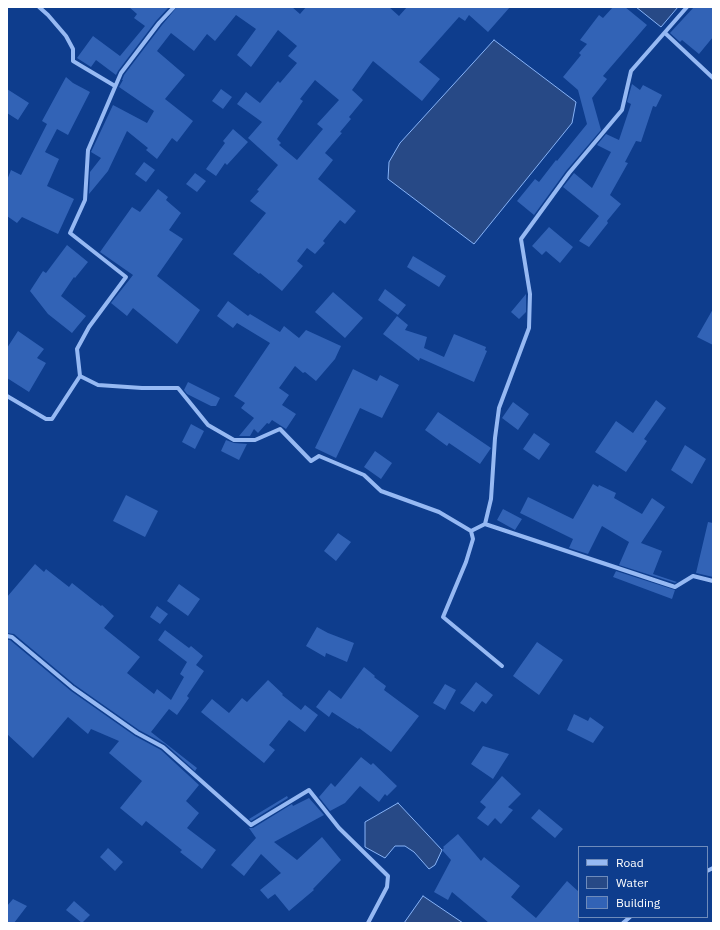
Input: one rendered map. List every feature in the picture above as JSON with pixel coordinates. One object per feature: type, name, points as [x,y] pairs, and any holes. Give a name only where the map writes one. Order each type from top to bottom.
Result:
[{"type":"street","points":[[39,7],[66,36],[73,49],[74,61],[115,86]]},
{"type":"street","points":[[7,396],[46,419],[52,419],[80,376],[77,348],[89,327],[126,277],[70,233],[85,200],[88,150],[115,86],[121,73],[159,23],[174,7]]},
{"type":"street","points":[[485,524],[491,499],[494,438],[499,408],[529,328],[530,294],[521,239],[569,173],[622,110],[631,71],[687,7]]},
{"type":"street","points":[[665,33],[713,78]]},
{"type":"street","points":[[80,376],[98,385],[142,388],[178,388],[208,425],[234,440],[255,440],[280,429],[311,461],[319,456],[364,475],[381,491],[439,512],[471,530],[473,539],[466,562],[442,617],[502,666]]},
{"type":"street","points":[[471,530],[485,524],[675,587],[693,576],[713,581]]},
{"type":"street","points":[[7,636],[12,637],[73,688],[137,733],[163,747],[251,824],[309,790],[339,828],[388,876],[387,887],[368,923]]},
{"type":"water","points":[[636,7],[678,7],[661,27]]},
{"type":"water","points":[[494,40],[576,102],[572,123],[474,244],[388,179],[389,162],[400,143]]},
{"type":"water","points":[[398,803],[442,850],[435,865],[429,869],[414,852],[405,846],[395,846],[385,858],[365,847],[365,822]]},
{"type":"water","points":[[423,896],[463,923],[404,923]]},
{"type":"building","points":[[129,7],[169,7],[156,21],[116,75],[96,60],[91,67],[77,58],[93,36],[120,56],[145,26],[134,18],[137,14]]},
{"type":"building","points":[[177,7],[292,7],[300,14],[306,7],[389,7],[399,16],[407,7],[510,7],[488,32],[469,15],[465,21],[459,17],[419,62],[440,79],[422,101],[373,61],[352,90],[363,100],[349,117],[351,119],[340,132],[342,133],[325,153],[333,160],[318,179],[356,211],[345,224],[340,220],[323,241],[325,243],[315,254],[307,248],[297,261],[303,266],[282,291],[233,254],[266,213],[250,201],[259,191],[257,190],[278,165],[248,138],[262,122],[237,104],[246,92],[260,103],[278,81],[280,83],[297,63],[288,56],[297,46],[278,30],[251,67],[237,55],[256,29],[236,15],[215,41],[207,34],[194,51],[171,33],[157,51],[185,75],[165,99],[193,121],[177,142],[172,138],[157,159],[146,150],[148,148],[127,131],[108,171],[89,194],[90,172],[101,158],[91,152],[113,105],[147,123],[154,111],[119,87],[124,75]],"holes":[[[315,80],[339,100],[317,124],[323,129],[297,160],[279,145],[281,143],[277,139],[303,101],[300,99]]]},
{"type":"building","points":[[613,7],[625,7],[647,25],[603,76],[607,79],[592,98],[601,130],[566,171],[534,215],[517,201],[535,179],[539,182],[587,124],[578,90],[563,77],[581,55],[579,53],[587,44],[580,40],[599,15],[603,18]]},
{"type":"building","points":[[694,7],[713,7],[713,37],[699,54],[682,40],[680,42],[670,33]]},
{"type":"building","points":[[66,77],[73,83],[90,92],[68,135],[57,129],[45,152],[59,159],[47,186],[74,199],[58,234],[22,217],[17,223],[7,216],[7,180],[11,170],[21,175],[47,124],[42,121]]},
{"type":"building","points":[[632,84],[640,90],[643,85],[662,95],[656,107],[653,106],[641,142],[636,141],[625,162],[628,163],[610,195],[621,204],[589,247],[579,241],[599,216],[563,187],[574,173],[592,188],[611,152],[597,145],[606,134],[619,140],[631,104],[627,102]]},
{"type":"building","points":[[7,89],[29,103],[18,120],[7,113]]},
{"type":"building","points":[[221,89],[232,97],[223,109],[212,101]]},
{"type":"building","points":[[233,129],[248,142],[227,165],[225,163],[216,176],[206,169],[225,143],[223,141]]},
{"type":"building","points":[[144,162],[155,170],[146,182],[135,174]]},
{"type":"building","points":[[195,173],[206,181],[197,192],[186,184]]},
{"type":"building","points":[[158,189],[168,197],[166,200],[181,213],[169,230],[183,239],[157,276],[200,310],[177,344],[133,308],[127,316],[111,303],[133,275],[100,252],[132,207],[140,212]]},
{"type":"building","points":[[549,227],[573,247],[560,263],[546,251],[542,255],[532,246]]},
{"type":"building","points":[[67,245],[88,262],[75,278],[74,277],[61,296],[86,316],[72,333],[48,314],[30,291],[43,271],[46,273]]},
{"type":"building","points":[[413,256],[446,276],[439,287],[407,267]]},
{"type":"building","points":[[385,289],[406,305],[398,315],[378,300]]},
{"type":"building","points":[[333,292],[363,318],[345,338],[315,312]]},
{"type":"building","points":[[526,294],[526,312],[519,319],[511,312]]},
{"type":"building","points":[[228,301],[248,316],[250,314],[280,332],[284,326],[299,338],[306,330],[341,346],[335,359],[316,381],[295,366],[279,388],[289,395],[282,405],[296,414],[286,429],[272,420],[269,424],[267,423],[258,433],[254,429],[250,436],[239,436],[254,418],[241,408],[245,403],[234,396],[270,343],[237,323],[233,328],[217,316]]},
{"type":"building","points":[[713,309],[713,345],[697,337]]},
{"type":"building","points":[[397,316],[408,325],[405,330],[427,337],[424,348],[444,357],[454,334],[486,347],[485,350],[487,351],[474,382],[420,358],[419,361],[383,334]]},
{"type":"building","points":[[18,331],[44,349],[37,358],[46,363],[29,392],[7,378],[7,348]]},
{"type":"building","points":[[353,369],[377,381],[380,375],[399,385],[382,418],[360,408],[336,458],[315,448]]},
{"type":"building","points":[[188,382],[220,398],[216,406],[211,406],[187,394],[184,390]]},
{"type":"building","points":[[656,400],[666,408],[644,439],[647,441],[626,472],[595,452],[616,421],[633,433]]},
{"type":"building","points":[[513,402],[529,414],[518,430],[502,418]]},
{"type":"building","points":[[438,412],[491,448],[480,464],[449,443],[447,446],[425,430]]},
{"type":"building","points":[[191,424],[204,431],[195,449],[182,442]]},
{"type":"building","points":[[534,433],[550,444],[539,460],[523,449]]},
{"type":"building","points":[[226,440],[234,443],[247,444],[239,460],[221,451]]},
{"type":"building","points":[[685,445],[706,459],[692,484],[671,470]]},
{"type":"building","points":[[375,451],[392,463],[381,479],[364,467]]},
{"type":"building","points":[[593,484],[598,487],[599,485],[616,493],[614,498],[642,514],[652,498],[665,507],[641,543],[662,551],[653,574],[677,582],[675,583],[619,565],[629,542],[602,526],[588,554],[569,548],[573,539],[520,513],[528,497],[573,519]]},
{"type":"building","points":[[126,495],[158,511],[145,537],[113,521]]},
{"type":"building","points":[[503,509],[522,519],[515,530],[497,520]]},
{"type":"building","points":[[708,522],[713,523],[713,577],[696,573]]},
{"type":"building","points":[[338,533],[351,542],[336,561],[324,551]]},
{"type":"building","points":[[35,564],[44,572],[46,569],[69,587],[72,583],[101,606],[102,605],[114,616],[104,628],[140,657],[127,673],[154,694],[157,689],[171,700],[184,677],[180,674],[187,662],[158,640],[165,630],[189,648],[191,646],[203,656],[196,665],[204,671],[187,696],[189,698],[177,715],[169,709],[151,732],[197,768],[195,771],[165,744],[139,730],[75,685],[14,634],[7,633],[7,597]]},
{"type":"building","points":[[616,571],[675,590],[672,599],[613,577]]},
{"type":"building","points":[[179,584],[200,599],[188,616],[167,601]]},
{"type":"building","points":[[157,606],[168,614],[160,624],[150,617]]},
{"type":"building","points":[[317,627],[354,643],[347,662],[326,653],[325,657],[306,646]]},
{"type":"building","points":[[7,640],[10,640],[71,691],[135,736],[161,750],[199,785],[186,801],[199,813],[187,828],[216,850],[202,869],[180,852],[182,850],[146,821],[142,826],[120,808],[142,781],[109,753],[119,741],[91,729],[88,734],[68,717],[33,758],[7,734]]},
{"type":"building","points":[[537,642],[563,660],[539,695],[513,676]]},
{"type":"building","points":[[364,667],[386,686],[384,690],[419,716],[391,752],[359,728],[358,729],[332,712],[329,717],[316,707],[329,690],[341,699]]},
{"type":"building","points":[[268,680],[283,694],[282,695],[301,710],[305,705],[318,715],[305,732],[289,720],[269,745],[275,750],[264,763],[201,712],[212,699],[229,713],[242,698],[247,702]]},
{"type":"building","points":[[476,682],[493,695],[486,704],[482,701],[474,712],[460,703]]},
{"type":"building","points":[[445,684],[456,690],[445,710],[433,703]]},
{"type":"building","points":[[574,714],[588,721],[590,717],[604,727],[593,743],[567,730]]},
{"type":"building","points":[[483,746],[509,754],[493,779],[471,764]]},
{"type":"building","points":[[361,757],[371,765],[373,763],[397,786],[387,796],[385,794],[379,802],[360,786],[345,803],[330,811],[319,797],[331,783],[335,787]]},
{"type":"building","points":[[502,776],[521,794],[508,807],[513,810],[501,824],[495,818],[488,826],[477,818],[486,807],[480,802]]},
{"type":"building","points":[[287,796],[288,798],[251,821],[249,819]]},
{"type":"building","points":[[309,798],[324,815],[274,842],[297,860],[322,837],[341,860],[313,889],[314,890],[289,911],[275,894],[268,899],[260,890],[281,873],[261,854],[244,876],[231,865],[256,838],[249,828],[253,828],[292,804],[293,806]]},
{"type":"building","points":[[539,809],[563,829],[555,838],[531,818]]},
{"type":"building","points":[[458,834],[481,861],[484,857],[520,886],[511,897],[536,918],[567,881],[578,891],[579,923],[489,923],[452,892],[448,900],[434,892],[451,860],[442,850],[444,848],[443,847]]},
{"type":"building","points":[[108,848],[123,862],[115,871],[100,857]]},
{"type":"building","points":[[13,899],[27,906],[14,923],[7,923],[7,906]]},
{"type":"building","points":[[74,901],[90,915],[82,923],[66,910]]}]
